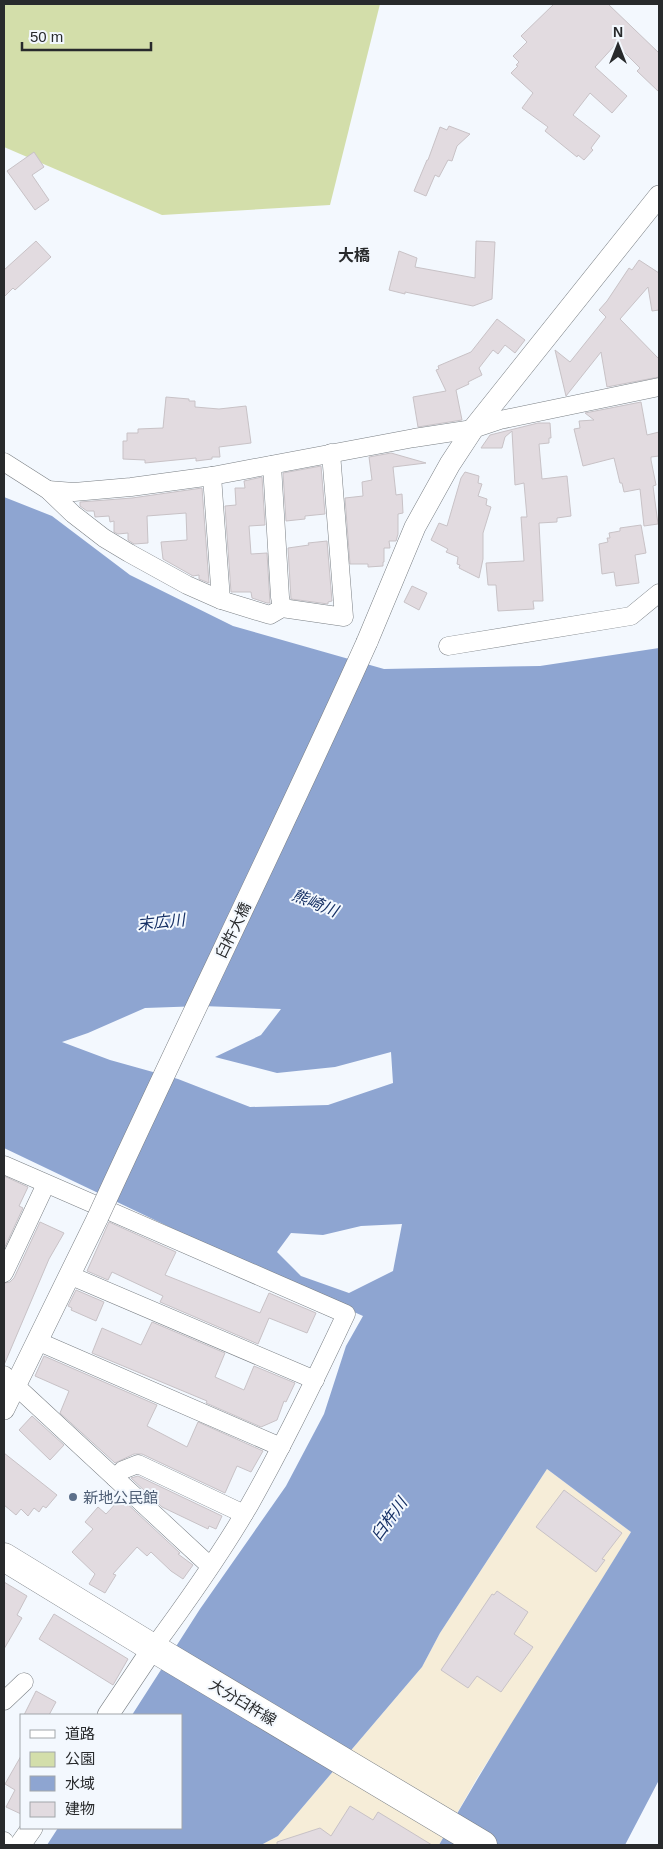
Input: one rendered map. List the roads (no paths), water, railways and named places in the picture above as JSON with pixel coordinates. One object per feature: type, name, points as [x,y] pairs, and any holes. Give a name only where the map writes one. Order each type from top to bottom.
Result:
[{"type":"main road","name":"大分臼杵線","points":[[4,1557],[483,1845]]},
{"type":"street","name":"臼杵大橋","points":[[4,1409],[10,1380],[37,1341],[98,1217],[177,1046],[324,738],[415,528],[450,464],[473,429],[659,196]]},
{"type":"street","points":[[48,490],[74,492],[130,488],[212,476],[414,438],[473,429],[500,420],[659,387]]},
{"type":"street","points":[[4,462],[48,490],[73,514],[104,538],[187,585],[221,600],[270,615],[282,608],[344,617],[331,453]]},
{"type":"street","points":[[272,465],[282,608]]},
{"type":"street","points":[[212,476],[221,600]]},
{"type":"street","points":[[448,646],[631,616],[659,592]]},
{"type":"street","points":[[4,1165],[346,1314],[281,1447],[244,1514],[158,1651],[109,1714]]},
{"type":"street","points":[[4,1273],[46,1184]]},
{"type":"street","points":[[69,1274],[315,1380]]},
{"type":"street","points":[[37,1341],[281,1447]]},
{"type":"street","points":[[10,1380],[210,1566]]},
{"type":"street","points":[[115,1478],[123,1470],[138,1464],[244,1514]]},
{"type":"street","points":[[4,1701],[24,1682]]},
{"type":"street","points":[[20,1845],[31,1829]]},
{"type":"street","points":[[4,1841],[5,1845]]},
{"type":"water","points":[[4,497],[52,516],[130,575],[233,626],[384,669],[540,666],[659,648],[659,1780],[625,1845],[439,1845],[509,1727],[631,1532],[547,1469],[440,1633],[422,1667],[278,1836],[261,1845],[47,1845],[57,1829],[182,1829],[182,1714],[133,1714],[200,1609],[286,1486],[324,1414],[346,1346],[363,1316],[251,1266],[4,1148]],"holes":[[[202,1006],[281,1009],[261,1035],[215,1057],[277,1073],[335,1067],[391,1052],[393,1083],[328,1105],[250,1107],[178,1079],[110,1060],[62,1042],[88,1033],[145,1008]],[[402,1224],[393,1271],[349,1293],[301,1276],[277,1252],[291,1233],[323,1235],[361,1226]]]},
{"type":"place","name":"新地公民館","points":[[73,1497]]},
{"type":"district","name":"大橋","points":[[354,255]]},
{"type":"water label","name":"熊崎川","points":[[315,903]]},
{"type":"water label","name":"末広川","points":[[161,922]]},
{"type":"water label","name":"臼杵川","points":[[389,1519]]}]
